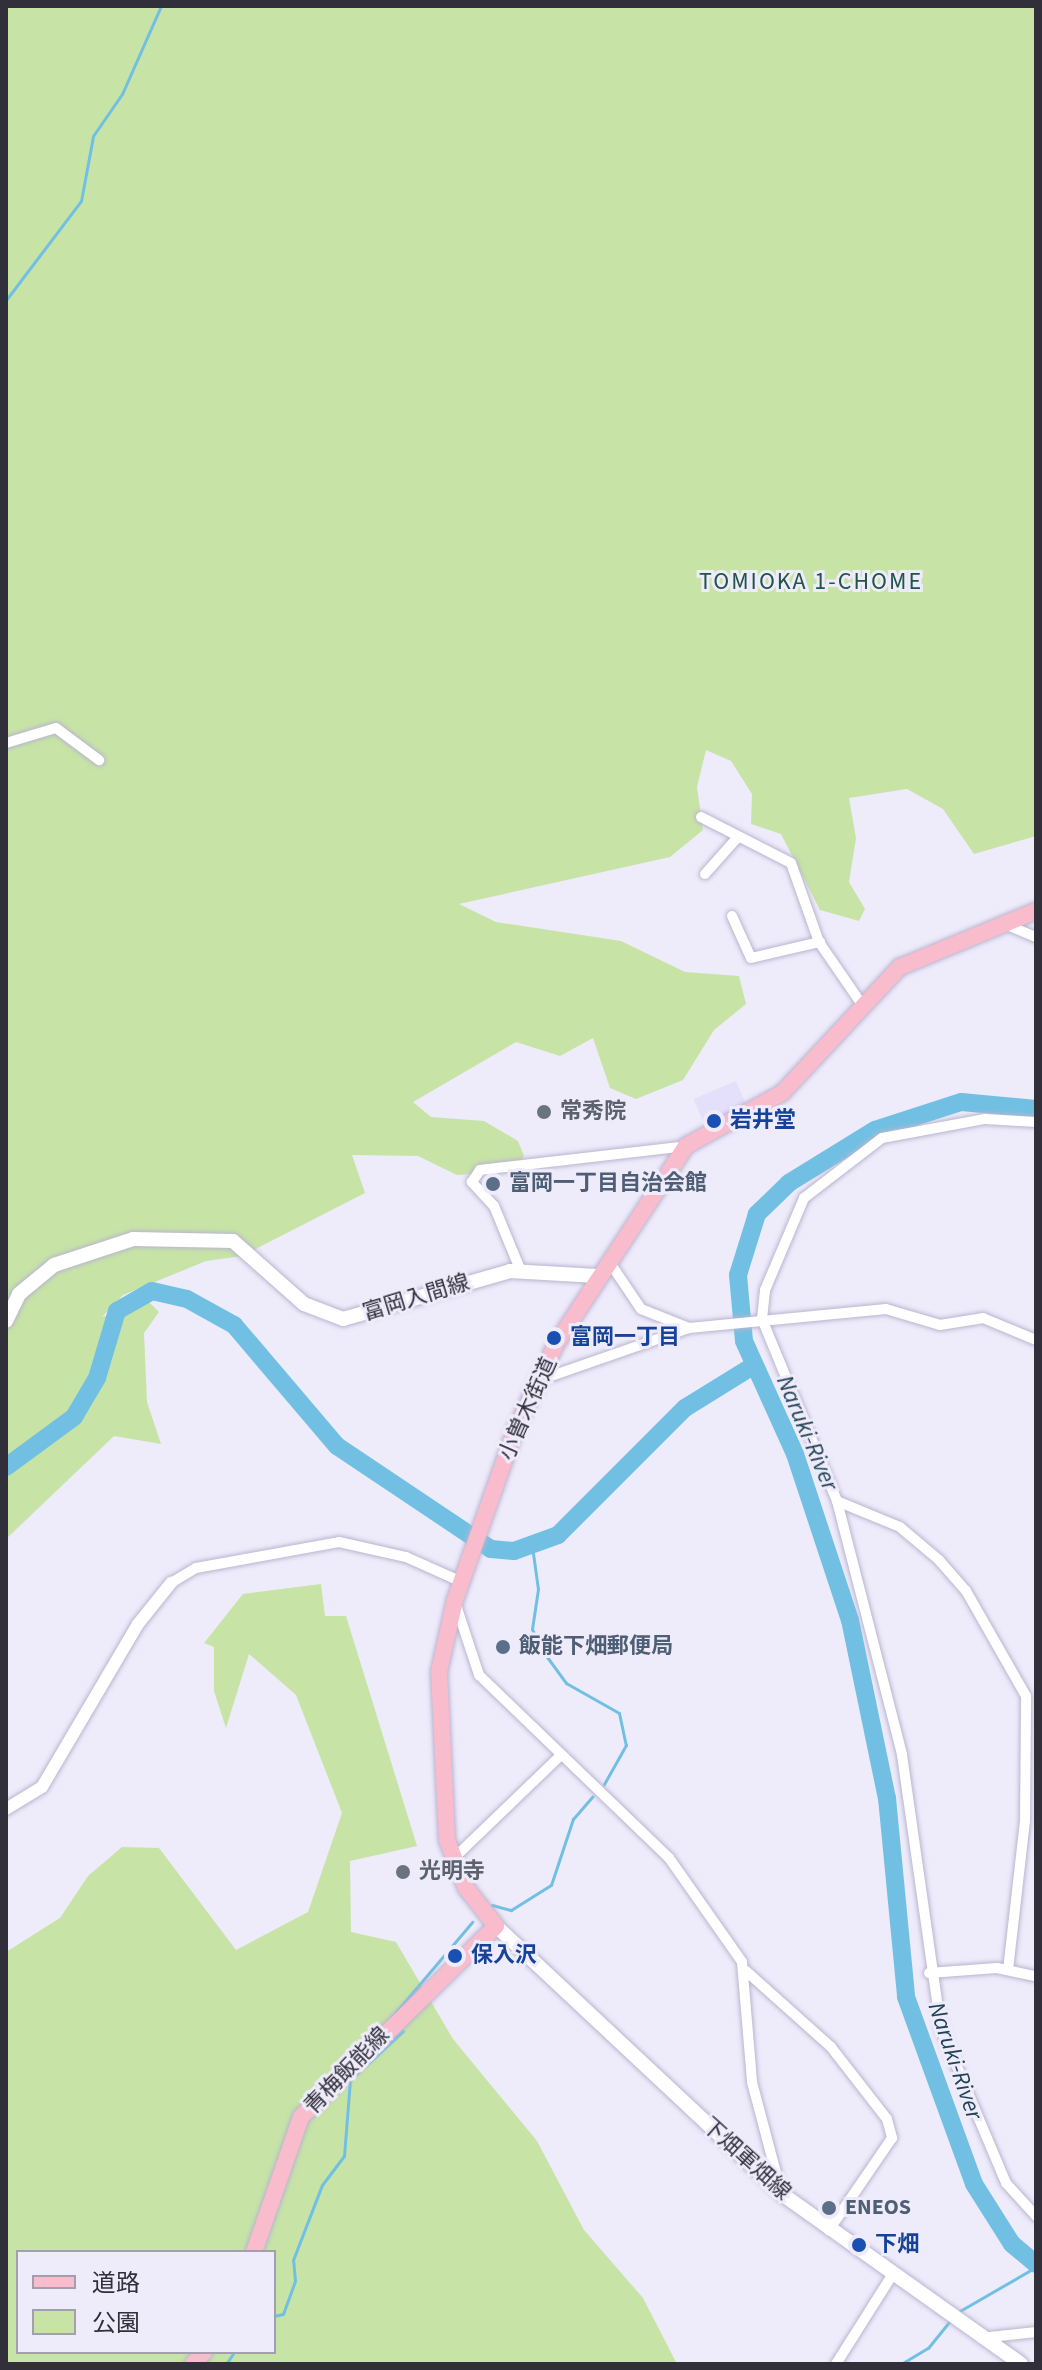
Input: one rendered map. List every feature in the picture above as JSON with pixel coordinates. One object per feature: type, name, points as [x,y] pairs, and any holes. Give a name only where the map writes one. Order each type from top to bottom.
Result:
[{"type":"main road","name":"小曽木街道","points":[[496,1926],[453,1859],[443,1821],[439,1672],[455,1600],[536,1382],[597,1276],[686,1146],[782,1093],[861,1003],[900,967],[1036,911]]},
{"type":"main road","name":"富岡入間線","points":[[6,1321],[19,1294],[46,1270],[125,1240],[233,1241],[304,1304],[343,1319],[520,1269],[597,1276]]},
{"type":"main road","name":"下畑軍畑線","points":[[496,1926],[782,2194],[891,2277],[1021,2364]]},
{"type":"main road","name":"青梅飯能線","points":[[255,2250],[301,2117],[496,1926]]},
{"type":"street","points":[[6,743],[56,728],[99,760]]},
{"type":"street","points":[[701,817],[791,863],[820,942],[861,1003]]},
{"type":"street","points":[[705,874],[738,837]]},
{"type":"street","points":[[732,916],[751,958],[820,942]]},
{"type":"street","points":[[1003,923],[1036,937]]},
{"type":"street","points":[[1036,1122],[985,1119],[882,1138],[804,1198],[765,1290],[762,1319],[837,1501],[902,1755],[929,1973],[957,2078],[1006,2183],[1036,2216]]},
{"type":"street","points":[[520,1269],[494,1206],[472,1182],[480,1170],[686,1146]]},
{"type":"street","points":[[608,1260],[641,1309],[689,1328]]},
{"type":"street","points":[[536,1382],[689,1328],[728,1326],[762,1319],[896,1310],[940,1325],[983,1318],[1036,1340]]},
{"type":"street","points":[[837,1501],[900,1527],[939,1560],[966,1591],[1026,1696],[1025,1821],[1008,1970]]},
{"type":"street","points":[[6,1809],[42,1787],[138,1624],[171,1583],[196,1568],[339,1542],[406,1557],[463,1578]]},
{"type":"street","points":[[455,1600],[473,1667],[669,1858],[745,1970],[831,2047],[887,2119],[892,2138],[829,2230]]},
{"type":"street","points":[[453,1859],[561,1755]]},
{"type":"street","points":[[745,1970],[752,2082],[782,2194]]},
{"type":"street","points":[[929,1973],[1008,1970],[1036,1976]]},
{"type":"street","points":[[836,2364],[891,2277]]},
{"type":"street","points":[[981,2338],[1036,2332]]},
{"type":"shaded area","points":[[736,1081],[746,1105],[704,1123],[694,1099]]},
{"type":"green space","points":[[6,6],[1036,6],[1036,836],[974,854],[943,809],[907,789],[849,798],[856,838],[849,882],[865,909],[859,921],[820,910],[781,834],[751,824],[752,794],[731,761],[706,750],[697,787],[703,830],[670,857],[459,904],[496,922],[621,941],[685,972],[739,976],[746,1004],[714,1030],[683,1080],[636,1099],[610,1088],[593,1038],[560,1056],[516,1042],[413,1102],[431,1117],[484,1121],[518,1141],[524,1156],[514,1171],[457,1175],[418,1156],[352,1155],[365,1193],[242,1256],[206,1261],[123,1295],[102,1317],[149,1302],[159,1312],[144,1333],[147,1402],[161,1444],[114,1436],[6,1539]]},
{"type":"green space","points":[[321,1584],[325,1616],[346,1616],[417,1846],[350,1861],[351,1932],[396,1942],[453,2039],[537,2141],[584,2230],[643,2298],[677,2364],[6,2364],[6,1952],[60,1918],[88,1876],[122,1847],[159,1848],[236,1950],[308,1912],[342,1813],[296,1695],[249,1654],[226,1728],[214,1691],[214,1647],[204,1643],[243,1594]]},
{"type":"waterway","points":[[6,300],[81,201],[93,136],[122,94],[161,6]]},
{"type":"waterway","name":"Naruki-River","points":[[1036,1109],[961,1102],[875,1130],[789,1183],[757,1214],[738,1275],[744,1341],[795,1454],[850,1620],[887,1798],[906,1997],[974,2184],[1012,2244],[1036,2264]]},
{"type":"waterway","name":"Naruki-River","points":[[6,1467],[74,1417],[97,1378],[117,1311],[152,1291],[187,1299],[234,1325],[337,1446],[491,1549],[514,1551],[558,1535],[685,1408],[753,1366]]},
{"type":"waterway","points":[[532,1546],[538,1589],[532,1629],[542,1650],[566,1683],[619,1713],[626,1745],[604,1784]]},
{"type":"waterway","points":[[492,1905],[511,1910],[551,1885],[573,1819],[593,1796]]},
{"type":"waterway","points":[[391,2018],[472,1922]]},
{"type":"waterway","points":[[276,2316],[283,2314],[295,2281],[293,2260],[322,2185],[344,2156],[350,2080],[403,2031]]},
{"type":"waterway","points":[[958,2312],[1036,2267]]},
{"type":"waterway","points":[[901,2364],[928,2348],[950,2321]]},
{"type":"waterway","points":[[226,2364],[233,2354]]},
{"type":"place","name":"常秀院","points":[[544,1112]]},
{"type":"place","name":"岩井堂","points":[[714,1121]]},
{"type":"place","name":"富岡一丁目自治会館","points":[[493,1184]]},
{"type":"place","name":"富岡一丁目","points":[[554,1338]]},
{"type":"place","name":"飯能下畑郵便局","points":[[503,1647]]},
{"type":"place","name":"光明寺","points":[[403,1872]]},
{"type":"place","name":"保入沢","points":[[455,1956]]},
{"type":"place","name":"ENEOS","points":[[829,2208]]},
{"type":"place","name":"下畑","points":[[859,2245]]},
{"type":"district","name":"TOMIOKA 1-CHOME","points":[[811,582]]}]
